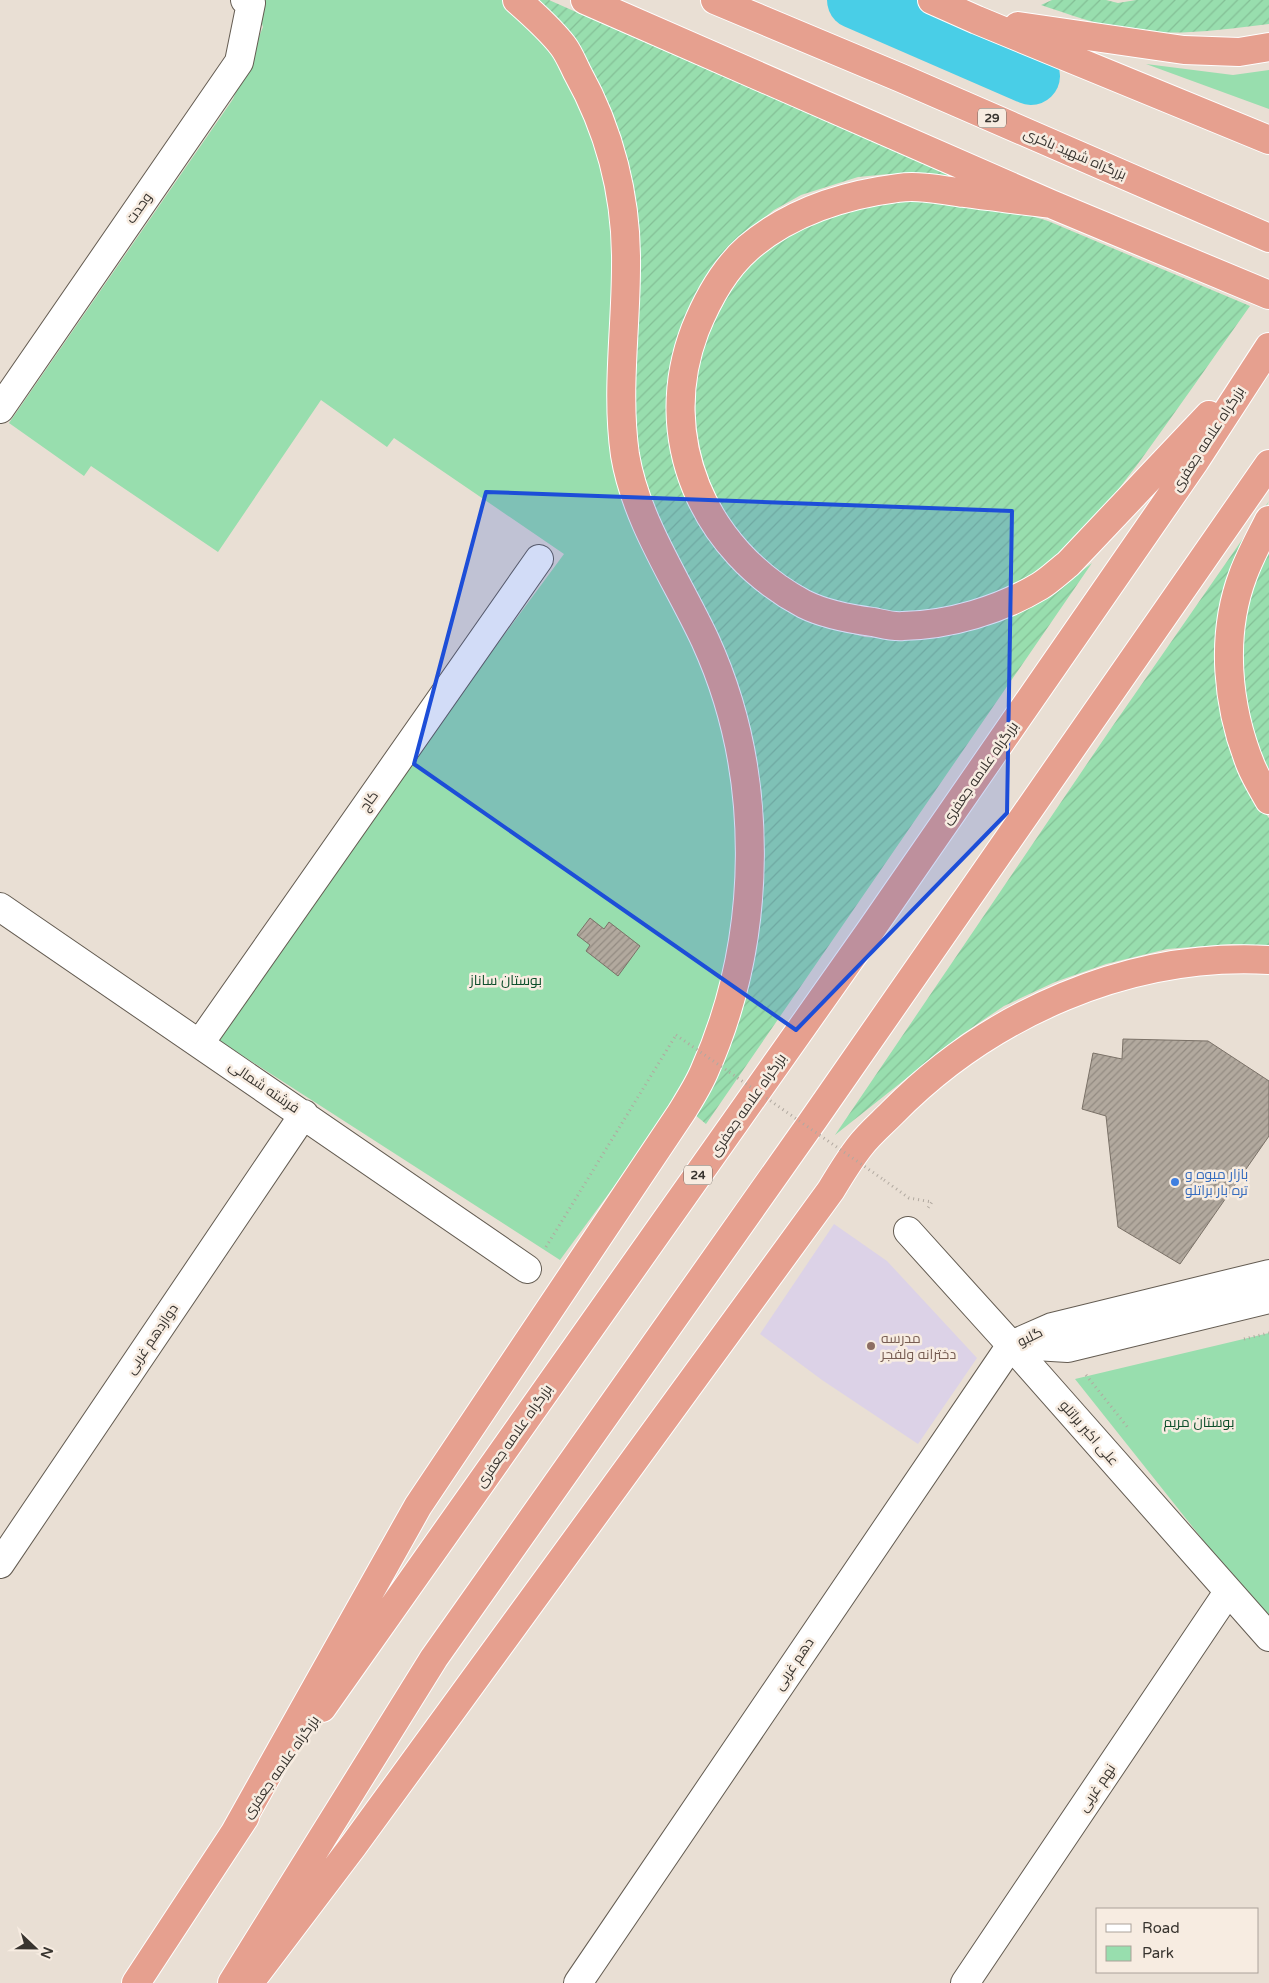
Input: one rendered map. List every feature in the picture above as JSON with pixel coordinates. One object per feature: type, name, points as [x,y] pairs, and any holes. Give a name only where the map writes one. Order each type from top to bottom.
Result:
[{"type":"highway","points":[[235,1832],[418,1506],[686,1106],[704,1074],[716,1041],[732,990],[743,941],[749,889],[750,832],[739,738],[724,687],[706,641],[646,523],[637,501],[626,458],[621,419],[626,264],[624,218],[615,169],[606,133],[587,89],[564,47],[517,0]]},
{"type":"highway","points":[[585,0],[1051,204],[1269,295]]},
{"type":"highway","name":"بزرگراه شهید باکری","points":[[715,0],[901,78],[1269,238]]},
{"type":"highway","points":[[932,0],[1269,140]]},
{"type":"highway","points":[[977,20],[1184,50],[1239,52],[1269,47]]},
{"type":"highway","points":[[1051,204],[917,188],[901,188],[859,195],[821,204],[784,222],[747,249],[723,276],[703,311],[691,342],[683,373],[680,407],[681,436],[686,458],[697,488],[710,514],[726,540],[744,561],[772,584],[805,605],[814,608],[848,619],[901,626],[956,619],[1016,599],[1042,585],[1068,564],[1263,356]]},
{"type":"highway","name":"بزرگراه علامه جعفری","points":[[136,1983],[235,1832],[870,932],[1194,461],[1263,356]]},
{"type":"highway","points":[[232,1983],[434,1658],[848,1071],[1269,464]]},
{"type":"highway","points":[[1269,520],[1242,576],[1236,598],[1231,636],[1230,682],[1234,713],[1241,738],[1251,767],[1269,800]]},
{"type":"highway","points":[[249,1983],[365,1830],[831,1190],[861,1145],[911,1093],[965,1050],[1008,1023],[1050,1002],[1116,978],[1174,965],[1249,959],[1269,960]]},
{"type":"street","name":"وحدت","points":[[0,408],[239,62],[252,3],[245,0]]},
{"type":"street","name":"کاج","points":[[200,1043],[539,559]]},
{"type":"street","name":"فرشته شمالی","points":[[1,909],[304,1114],[536,1259]]},
{"type":"street","name":"دوازدهم غربی","points":[[0,1564],[304,1114]]},
{"type":"street","name":"علی اکبر براتلو","points":[[908,1231],[1269,1636]]},
{"type":"street","name":"گلبو","points":[[1011,1345],[1052,1327],[1269,1274]]},
{"type":"street","name":"گلبو","points":[[1011,1345],[1068,1348],[1269,1299]]},
{"type":"street","name":"دهم غربی","points":[[578,1983],[1011,1345]]},
{"type":"street","name":"نهم غربی","points":[[965,1983],[1228,1592]]},
{"type":"path","points":[[536,1259],[676,1034],[909,1198]]},
{"type":"path","points":[[1240,1340],[1269,1333]]},
{"type":"path","points":[[1095,1372],[1086,1374],[1134,1436]]},
{"type":"highlighted area","points":[[486,492],[1012,511],[1007,813],[796,1030],[414,764]]},
{"type":"shaded area","name":"مدرسه دخترانه ولفجر","points":[[834,1224],[887,1261],[977,1358],[918,1444],[822,1380],[760,1334]]},
{"type":"green space","name":"بوستان ساناز","points":[[255,0],[504,0],[532,28],[560,65],[592,130],[608,198],[613,261],[607,402],[609,440],[617,475],[711,687],[722,724],[734,784],[739,879],[730,943],[716,1005],[696,1063],[651,1136],[560,1260],[215,1038],[359,831],[564,554],[394,438],[387,447],[321,400],[218,552],[91,466],[84,476],[9,423],[233,99],[263,27]]},
{"type":"green space","points":[[530,0],[549,0],[972,184],[913,174],[889,174],[858,177],[801,195],[774,210],[742,235],[704,279],[675,346],[667,402],[668,424],[676,471],[687,501],[700,526],[733,568],[754,586],[830,628],[865,637],[894,639],[1055,592],[1092,563],[706,1124],[694,1114],[736,1026],[746,993],[757,933],[761,851],[759,800],[753,749],[660,524],[634,448],[627,166],[615,119],[606,97],[585,60]]},
{"type":"green space","points":[[1052,0],[1106,0],[1118,3],[1136,0],[1269,0],[1269,24],[1178,33],[1141,31],[1102,24],[1041,5]]},
{"type":"green space","points":[[1146,64],[1233,75],[1269,70],[1269,109]]},
{"type":"green space","points":[[912,198],[1002,207],[1048,221],[1250,306],[1118,490],[1096,518],[1059,557],[1038,573],[1023,581],[967,603],[951,608],[919,613],[886,613],[850,607],[796,584],[780,574],[760,557],[742,537],[714,492],[705,466],[696,414],[696,388],[703,352],[711,329],[722,307],[747,269],[770,245],[797,226],[827,212]]},
{"type":"green space","points":[[1269,501],[1225,592],[1257,802],[1269,818],[1269,946],[1232,944],[1167,949],[1106,964],[1055,982],[1004,1006],[961,1035],[835,1135],[1112,727]]},
{"type":"green space","points":[[1269,543],[1269,774],[1257,746],[1249,717],[1244,688],[1242,658],[1249,600],[1257,571]]},
{"type":"green space","name":"بوستان مریم","points":[[1269,1333],[1269,1623],[1075,1379]]},
{"type":"building","points":[[590,918],[604,929],[609,922],[640,946],[618,976],[586,951],[590,945],[577,935]]},
{"type":"building","name":"بازار میوه و تره بار براتلو","points":[[1123,1039],[1208,1041],[1269,1081],[1269,1136],[1180,1264],[1118,1227],[1106,1116],[1082,1109],[1093,1053],[1122,1059]]},
{"type":"waterway","points":[[856,0],[1031,76]]},
{"type":"place","name":"بازار میوه و تره بار براتلو","points":[[1175,1182]]},
{"type":"place","name":"مدرسه دخترانه ولفجر","points":[[871,1346]]}]
